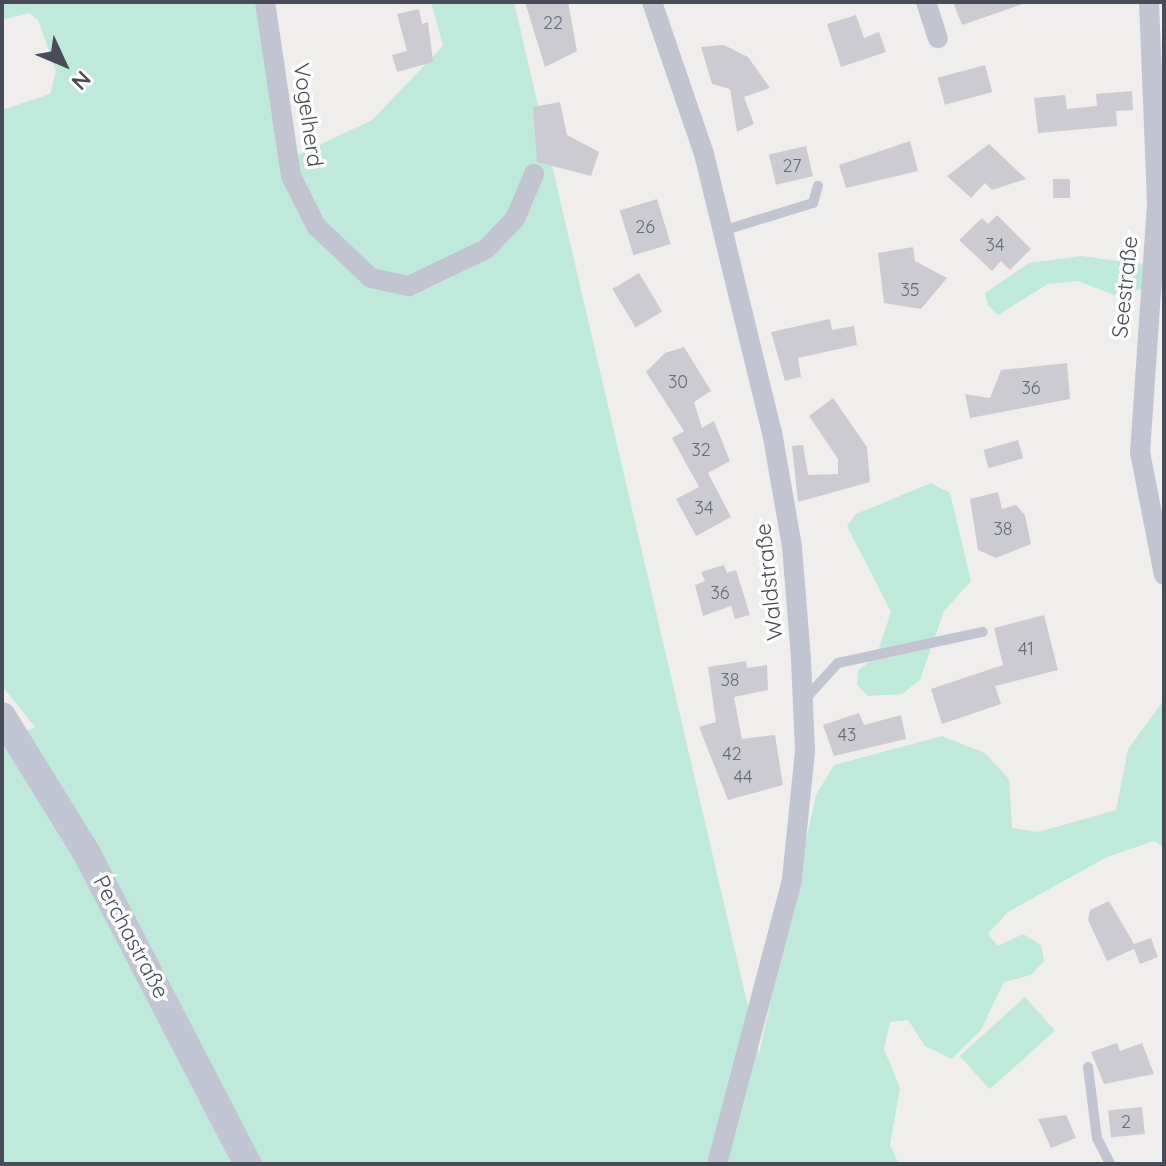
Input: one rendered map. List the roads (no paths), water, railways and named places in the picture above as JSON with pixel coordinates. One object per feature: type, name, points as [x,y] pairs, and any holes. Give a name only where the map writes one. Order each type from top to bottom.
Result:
[{"type":"main road","name":"Perchastraße","points":[[2,716],[86,852],[248,1164]]},
{"type":"street","name":"Vogelherd","points":[[265,2],[291,176],[316,226],[371,278],[409,286],[486,249],[515,219],[534,174]]},
{"type":"street","name":"Waldstraße","points":[[652,2],[683,84],[783,486],[803,701],[803,799],[792,880],[717,1164]]},
{"type":"street","points":[[926,2],[938,38]]},
{"type":"street","name":"Seestraße","points":[[1149,2],[1158,176],[1140,452],[1164,575]]},
{"type":"lane","points":[[722,231],[813,203],[818,186]]},
{"type":"lane","points":[[803,701],[838,663],[983,632]]},
{"type":"lane","points":[[1088,1067],[1097,1138],[1110,1164]]}]
